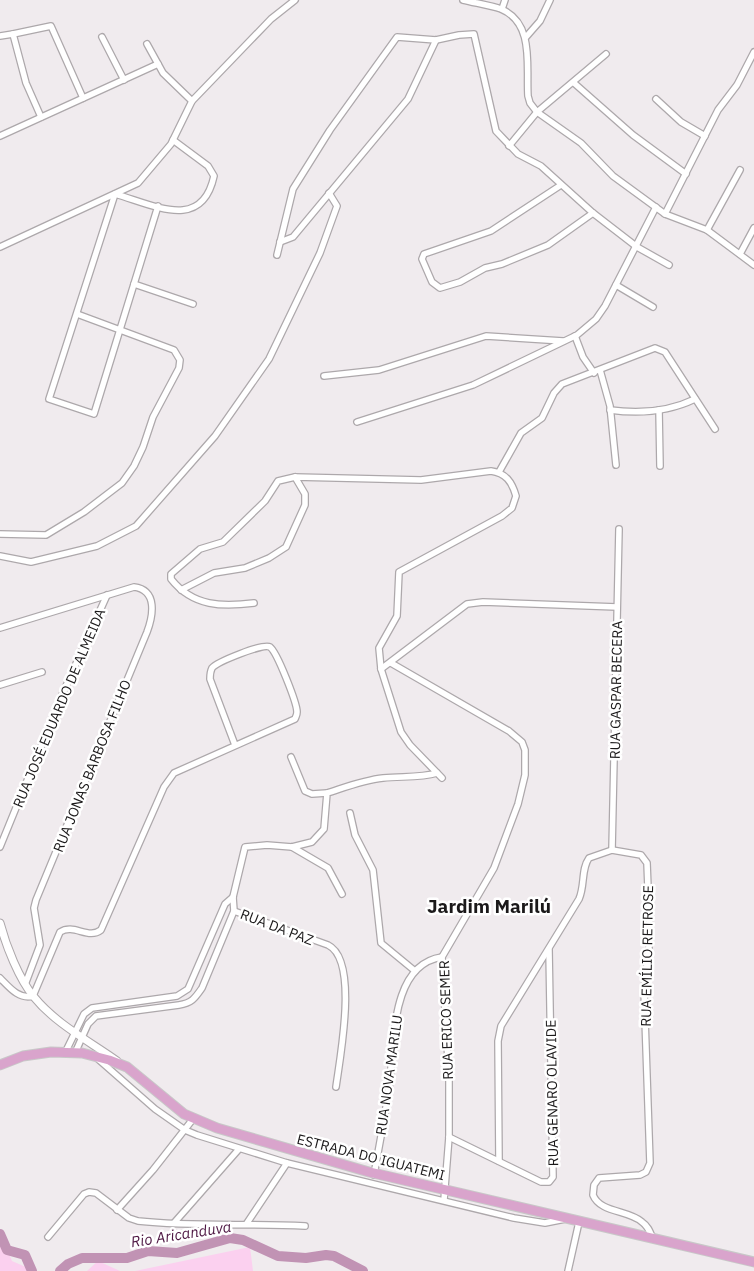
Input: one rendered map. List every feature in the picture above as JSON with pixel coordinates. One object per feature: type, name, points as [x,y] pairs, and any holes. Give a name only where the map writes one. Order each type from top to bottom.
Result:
[{"type":"main road","name":"ESTRADA DO IGUATEMI","points":[[0,1065],[34,1053],[65,1052],[95,1056],[127,1067],[175,1108],[193,1119],[373,1178],[445,1190],[754,1262]]},
{"type":"street","points":[[0,248],[138,183],[173,140],[192,101],[270,19],[295,0]]},
{"type":"street","points":[[463,0],[502,9],[518,22],[526,37],[528,96],[530,103],[537,112],[581,144],[613,176],[665,214],[707,230],[754,265]]},
{"type":"street","points":[[502,9],[505,0]]},
{"type":"street","points":[[526,37],[540,21],[550,0]]},
{"type":"street","points":[[0,36],[51,26],[83,98]]},
{"type":"street","points":[[13,34],[26,83],[41,117]]},
{"type":"street","points":[[277,255],[293,189],[330,130],[397,37],[436,40],[474,34],[496,131],[518,154],[542,166],[561,185],[636,247],[669,265]]},
{"type":"street","points":[[102,37],[124,80]]},
{"type":"street","points":[[280,242],[293,237],[408,99],[436,40]]},
{"type":"street","points":[[147,44],[163,73],[192,101]]},
{"type":"street","points":[[665,214],[718,110],[737,85],[754,52]]},
{"type":"street","points":[[509,146],[537,112],[574,83],[606,54]]},
{"type":"street","points":[[1,133],[158,64]]},
{"type":"street","points":[[574,83],[633,135],[686,174]]},
{"type":"street","points":[[656,99],[681,122],[705,136]]},
{"type":"street","points":[[115,194],[181,212],[195,208],[210,193],[214,176],[208,166],[173,140]]},
{"type":"street","points":[[707,230],[740,170]]},
{"type":"street","points":[[561,185],[491,230],[424,254],[422,260],[432,282],[440,288],[460,282],[485,268],[502,264],[540,248],[593,212]]},
{"type":"street","points":[[0,556],[31,562],[97,546],[136,526],[215,436],[269,358],[284,331],[320,253],[337,206],[329,193]]},
{"type":"street","points":[[115,194],[49,399],[94,414],[158,206]]},
{"type":"street","points":[[357,422],[473,385],[575,336],[596,319],[616,285],[656,207]]},
{"type":"street","points":[[740,254],[754,228]]},
{"type":"street","points":[[134,284],[193,304]]},
{"type":"street","points":[[616,285],[653,307]]},
{"type":"street","points":[[0,534],[15,536],[46,535],[84,512],[122,482],[134,466],[153,417],[179,368],[180,360],[174,350],[76,314]]},
{"type":"street","points":[[324,376],[379,370],[486,336],[565,342]]},
{"type":"street","points":[[575,336],[583,356],[594,373]]},
{"type":"street","points":[[500,472],[521,433],[542,418],[558,387],[568,380],[594,373],[658,348],[665,352],[715,429]]},
{"type":"street","points":[[600,370],[610,410],[616,465]]},
{"type":"street","points":[[610,410],[626,412],[659,410],[680,406],[695,399]]},
{"type":"street","points":[[659,410],[660,466]]},
{"type":"street","points":[[254,603],[216,606],[181,590],[171,579],[174,569],[200,548],[223,542],[265,501],[278,481],[295,477],[421,480],[491,471],[500,472],[513,485],[516,496],[512,508],[502,516],[399,572],[397,616],[379,648],[381,669],[401,732],[410,746],[439,775],[382,778],[327,793],[312,794],[305,791],[291,757]]},
{"type":"street","points":[[181,590],[214,574],[244,568],[269,558],[286,546],[305,505],[305,494],[295,477]]},
{"type":"street","name":"RUA GASPAR BECERA","points":[[612,850],[619,529]]},
{"type":"street","name":"RUA JONAS BARBOSA FILHO","points":[[0,628],[121,589],[134,587],[145,591],[149,595],[152,604],[151,622],[36,900],[34,908],[40,944],[26,982]]},
{"type":"street","name":"RUA JOSÉ EDUARDO DE ALMEIDA","points":[[0,847],[62,695],[107,595]]},
{"type":"street","points":[[381,669],[459,608],[474,602],[617,607]]},
{"type":"street","points":[[33,996],[60,932],[70,928],[94,934],[102,930],[106,924],[171,776],[293,720],[297,715],[296,706],[276,653],[268,646],[262,646],[217,664],[211,670],[210,679],[235,745]]},
{"type":"street","name":"RUA ERICO SEMER","points":[[391,663],[509,730],[522,742],[525,750],[526,765],[523,786],[500,856],[442,958],[449,1078],[449,1137],[444,1200]]},
{"type":"street","points":[[0,685],[42,672]]},
{"type":"street","points":[[75,1053],[82,1036],[92,1020],[100,1014],[179,1005],[192,1001],[202,988],[234,911],[233,896],[241,861],[247,846],[266,844],[292,847],[312,842],[322,833],[326,823],[327,793]]},
{"type":"street","points":[[350,813],[355,835],[373,870],[382,943],[415,972]]},
{"type":"street","points":[[292,847],[328,868],[342,894]]},
{"type":"street","points":[[499,1161],[499,1033],[505,1020],[582,894],[587,861],[597,853],[612,850]]},
{"type":"street","name":"RUA EMÍLIO RETROSE","points":[[612,850],[641,855],[647,863],[650,938],[644,990],[650,1163],[646,1172],[640,1175],[599,1178],[594,1185],[593,1195],[602,1205],[637,1218]]},
{"type":"street","points":[[65,1052],[84,1014],[92,1008],[177,996],[188,990],[225,904],[233,896]]},
{"type":"street","name":"RUA DA PAZ","points":[[234,911],[328,945],[338,952],[344,972],[343,1035],[336,1087]]},
{"type":"street","points":[[0,923],[12,958],[33,996],[74,1032],[127,1067]]},
{"type":"street","name":"RUA GENARO OLAVIDE","points":[[449,1137],[542,1182],[549,1182],[553,1177],[549,950]]},
{"type":"street","name":"RUA NOVA MARILU","points":[[373,1178],[390,1087],[397,1009],[415,972],[434,958],[442,958]]},
{"type":"street","points":[[0,978],[23,997],[33,996]]},
{"type":"street","points":[[95,1056],[155,1109],[185,1130],[239,1149],[287,1163],[373,1178],[444,1200],[536,1222],[545,1223],[565,1219]]},
{"type":"street","points":[[117,1210],[193,1119]]},
{"type":"street","points":[[174,1223],[239,1149]]},
{"type":"street","points":[[248,1223],[287,1163]]},
{"type":"street","points":[[48,1237],[86,1193],[96,1193],[117,1210],[134,1220],[223,1225],[248,1223],[305,1226]]},
{"type":"street","points":[[637,1218],[637,1236]]},
{"type":"street","points":[[637,1218],[648,1228],[654,1240]]},
{"type":"street","points":[[568,1271],[579,1222]]},
{"type":"shaded area","points":[[0,1233],[12,1261],[35,1271],[0,1271]]},
{"type":"shaded area","points":[[250,1247],[253,1271],[135,1271]]},
{"type":"shaded area","points":[[98,1261],[120,1271],[87,1271]]},
{"type":"waterway","name":"Rio Aricanduva","points":[[0,1234],[7,1250],[25,1255],[32,1271]]},
{"type":"waterway","name":"Rio Aricanduva","points":[[60,1271],[68,1264],[82,1258],[127,1258],[148,1251],[177,1253],[230,1238],[243,1240],[278,1256],[306,1258],[326,1255],[334,1256],[363,1271]]},
{"type":"district","name":"Jardim Marilú","points":[[489,906]]}]
